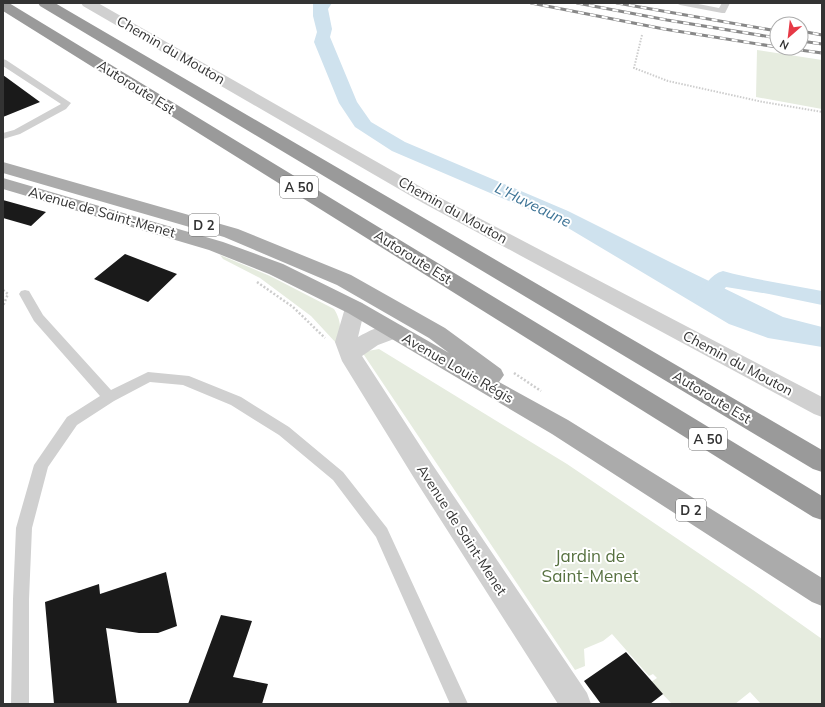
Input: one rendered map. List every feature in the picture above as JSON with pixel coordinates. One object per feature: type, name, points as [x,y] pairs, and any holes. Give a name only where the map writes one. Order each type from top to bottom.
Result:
[{"type":"highway","name":"Autoroute Est","points":[[45,3],[822,462]]},
{"type":"highway","name":"Autoroute Est","points":[[3,5],[822,509]]},
{"type":"main road","name":"Avenue de Saint-Menet","points":[[3,167],[231,233],[344,280],[395,308]]},
{"type":"main road","name":"Avenue de Saint-Menet","points":[[3,183],[216,246],[276,269],[355,308]]},
{"type":"main road","name":"Avenue Louis Régis","points":[[355,308],[560,427],[822,593]]},
{"type":"main road","name":"Avenue Louis Régis","points":[[395,308],[437,333],[560,427]]},
{"type":"street","name":"Chemin du Mouton","points":[[88,3],[429,199],[822,408]]},
{"type":"street","name":"Avenue de Saint-Menet","points":[[355,308],[346,342],[350,354],[423,471],[576,704]]},
{"type":"street","points":[[350,354],[361,344],[380,334],[394,331]]},
{"type":"lane","points":[[680,3],[722,11],[726,3]]},
{"type":"lane","points":[[3,62],[66,103],[64,107],[17,132],[3,136]]},
{"type":"lane","points":[[25,294],[38,318],[109,397]]},
{"type":"lane","points":[[20,704],[21,599],[24,528],[41,465],[72,421],[109,397],[148,377],[184,380],[236,401],[284,431],[338,476],[382,534],[458,704]]},
{"type":"path","points":[[642,35],[634,68],[668,81],[764,102],[822,112]]},
{"type":"path","points":[[251,279],[276,295],[312,323],[327,340]]},
{"type":"path","points":[[3,290],[8,294],[3,306]]},
{"type":"green space","points":[[757,50],[769,52],[769,56],[796,56],[822,60],[822,109],[756,97]]},
{"type":"green space","points":[[220,255],[270,276],[334,309],[340,322],[337,344],[311,316],[260,278],[223,259]]},
{"type":"green space","name":"Jardin de Saint-Menet","points":[[379,349],[567,464],[753,590],[822,639],[822,704],[761,704],[750,692],[735,704],[672,704],[651,682],[657,678],[653,674],[649,676],[612,634],[603,641],[584,649],[585,666],[575,670],[362,352]]},
{"type":"water","name":"L'Huveaune","points":[[313,3],[332,3],[328,9],[332,29],[330,37],[357,102],[371,122],[405,142],[568,211],[783,317],[822,327],[822,347],[768,338],[729,324],[558,222],[392,151],[355,127],[339,103],[314,42],[317,32],[313,16]]},
{"type":"building","points":[[3,75],[40,102],[3,117]]},
{"type":"building","points":[[3,200],[46,212],[31,226],[3,218]]},
{"type":"building","points":[[125,254],[177,274],[148,302],[94,279]]},
{"type":"building","points":[[166,572],[177,626],[158,633],[139,633],[106,628],[117,704],[54,704],[45,602],[99,584],[100,594]]},
{"type":"building","points":[[221,615],[252,621],[233,677],[268,684],[262,704],[188,704]]},
{"type":"building","points":[[626,652],[663,694],[650,704],[601,704],[584,681]]},
{"type":"waterway","points":[[706,298],[723,278],[732,282],[769,287],[822,298]]},
{"type":"railway","points":[[531,3],[664,29],[769,46]]},
{"type":"railway","points":[[577,3],[769,37]]},
{"type":"railway","points":[[617,3],[769,30]]},
{"type":"railway","points":[[809,33],[822,35]]},
{"type":"railway","points":[[809,42],[822,44]]},
{"type":"railway","points":[[809,51],[822,53]]}]
